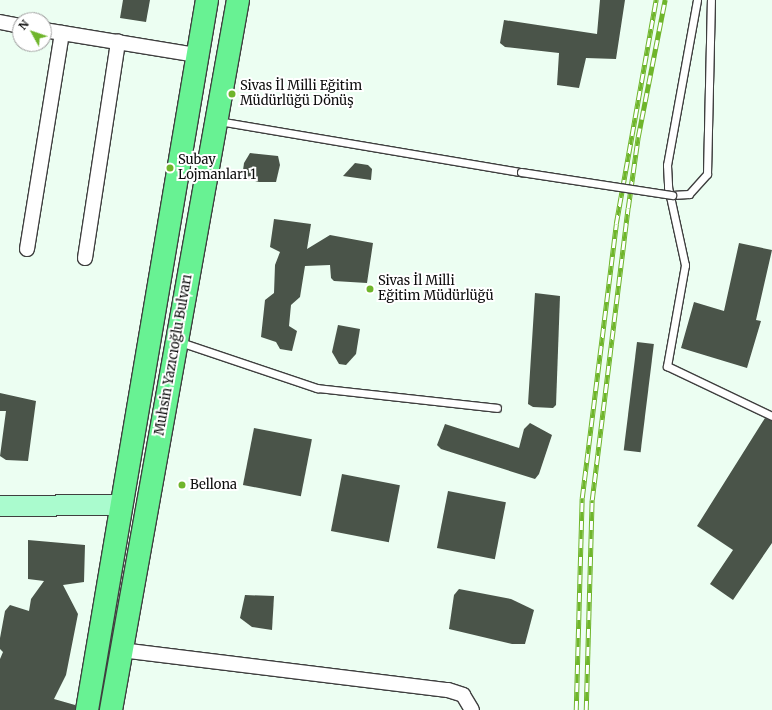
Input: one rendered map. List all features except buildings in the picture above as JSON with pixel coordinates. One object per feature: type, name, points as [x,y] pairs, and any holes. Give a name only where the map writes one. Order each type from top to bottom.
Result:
[{"type":"main road","points":[[87,710],[120,506],[207,0]]},
{"type":"main road","name":"Muhsin Yazıcıoğlu Bulvarı","points":[[111,710],[238,0]]},
{"type":"street","points":[[0,22],[12,24]]},
{"type":"street","points":[[52,31],[197,55]]},
{"type":"street","points":[[27,249],[62,33]]},
{"type":"street","points":[[85,258],[118,42]]},
{"type":"street","points":[[0,506],[120,506]]},
{"type":"street","points":[[121,650],[448,690],[463,694],[472,710]]},
{"type":"lane","points":[[697,0],[667,165],[668,187],[685,265],[667,366],[772,416]]},
{"type":"lane","points":[[216,121],[521,172],[672,195],[689,194],[707,174],[711,0]]},
{"type":"lane","points":[[176,341],[317,388],[497,408]]},
{"type":"railway","points":[[576,710],[582,498],[616,224],[656,0]]},
{"type":"railway","points":[[586,710],[592,500],[638,137],[665,0]]},
{"type":"place","name":"Sivas İl Milli Eğitim Müdürlüğü Dönüş","points":[[232,94]]},
{"type":"place","name":"Subay Lojmanları 1","points":[[170,168]]},
{"type":"place","name":"Sivas İl Milli Eğitim Müdürlüğü","points":[[370,289]]},
{"type":"place","name":"Bellona","points":[[182,485]]}]
